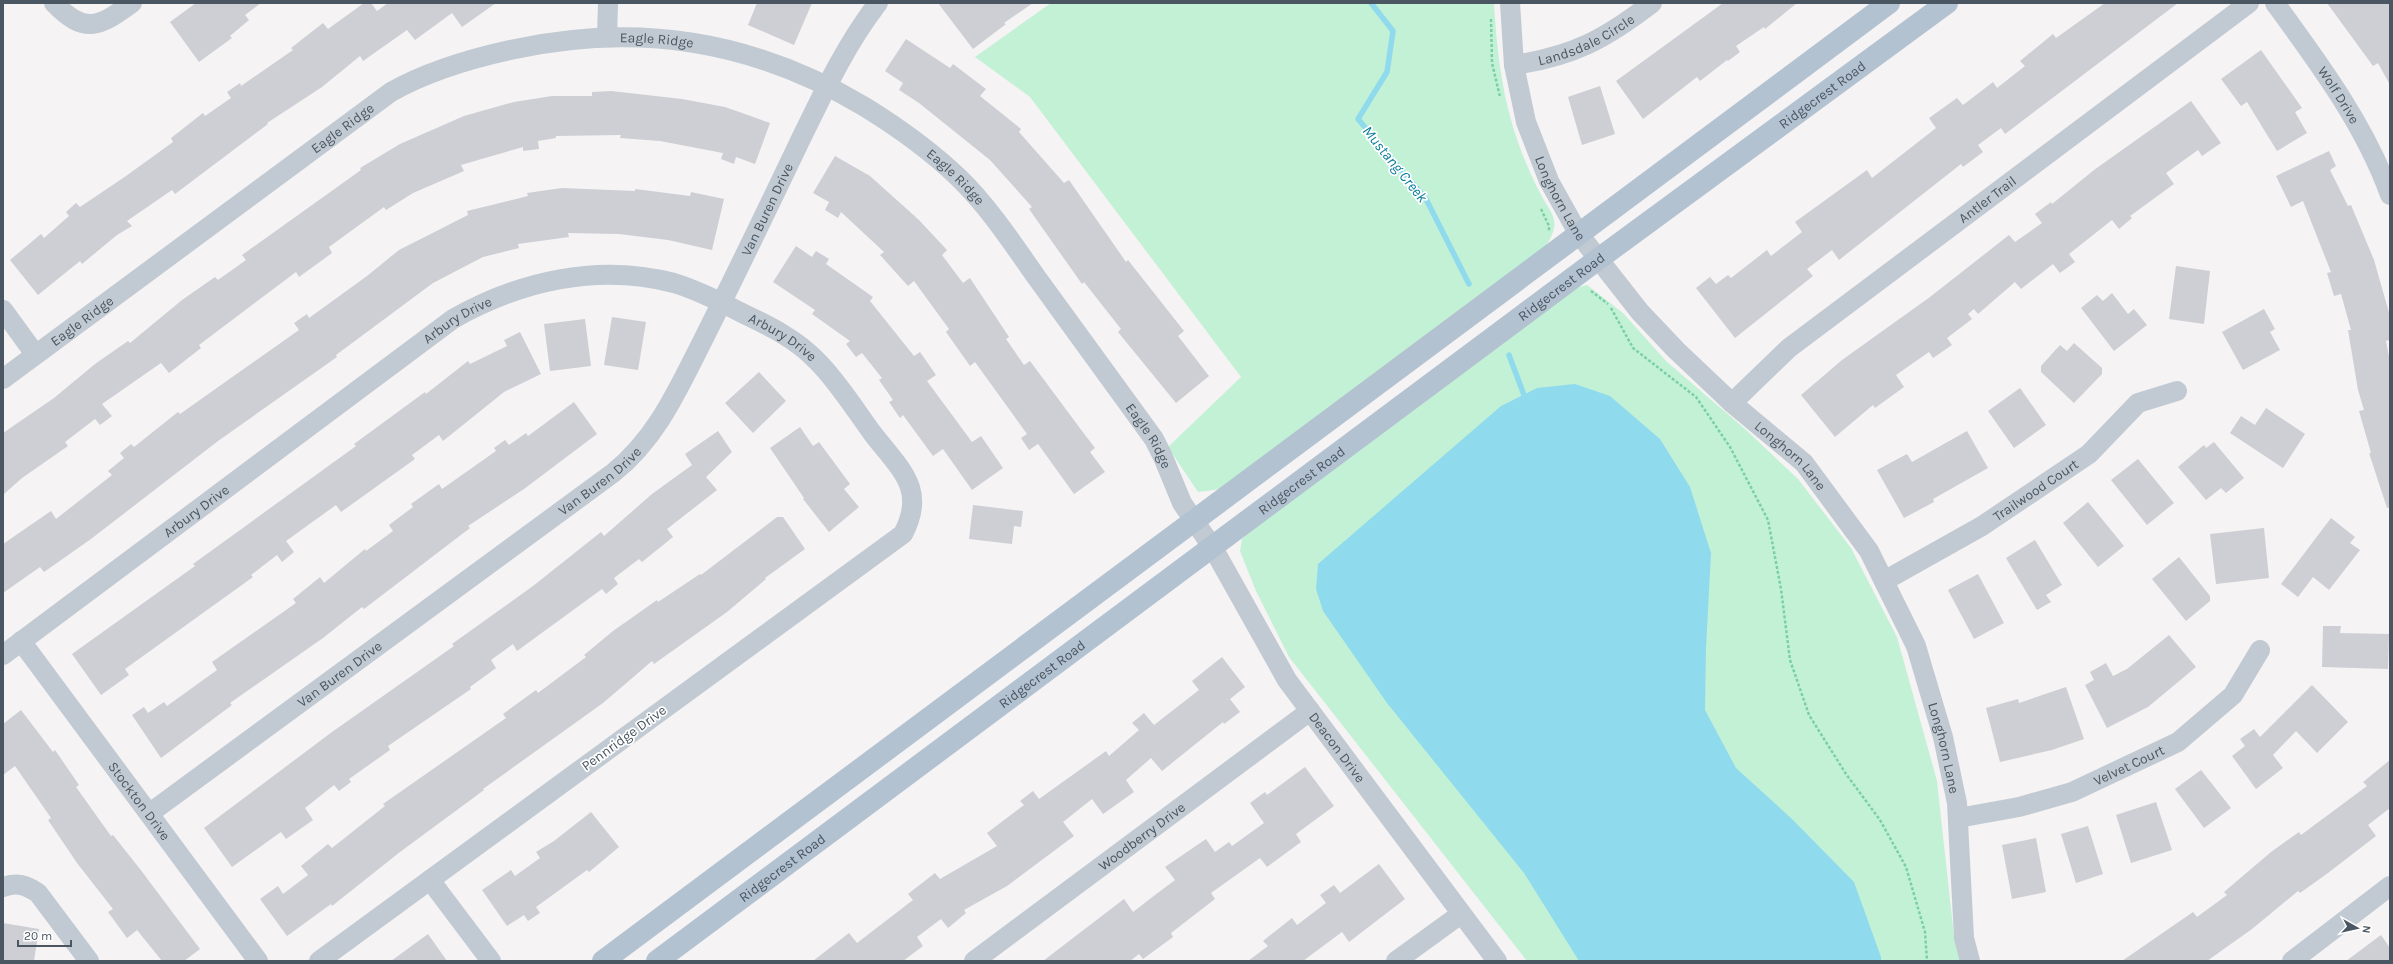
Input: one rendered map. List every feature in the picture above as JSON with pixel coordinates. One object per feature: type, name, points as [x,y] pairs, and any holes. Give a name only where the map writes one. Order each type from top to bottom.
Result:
[{"type":"main road","points":[[603,961],[1194,522],[1578,233],[1889,3]]},
{"type":"main road","name":"Ridgecrest Road","points":[[657,961],[1213,548],[1597,260],[1947,3]]},
{"type":"street","points":[[54,3],[70,19],[89,24],[100,24],[109,20],[132,3]]},
{"type":"street","points":[[607,37],[608,3]]},
{"type":"street","name":"Van Buren Drive","points":[[150,813],[625,463],[647,441],[667,411],[722,303],[828,85],[862,24],[878,3]]},
{"type":"street","name":"Longhorn Lane","points":[[1510,3],[1514,65],[1526,122],[1540,163],[1578,233],[1597,260],[1640,312],[1732,404],[1804,463],[1869,551],[1916,646],[1943,736],[1957,803],[1964,938],[1970,961]]},
{"type":"street","name":"Landsdale Circle","points":[[1514,65],[1572,52],[1617,29],[1652,3]]},
{"type":"street","name":"Antler Trail","points":[[1732,404],[1789,348],[2249,3]]},
{"type":"street","name":"Wolf Drive","points":[[2275,3],[2315,58],[2357,127],[2384,179],[2390,195]]},
{"type":"street","name":"Eagle Ridge","points":[[3,379],[391,92],[412,80],[483,56],[529,46],[607,37],[656,38],[705,44],[753,55],[828,85],[888,121],[923,146],[961,180],[1024,260],[1154,439],[1164,457],[1182,503],[1194,522]]},
{"type":"street","name":"Arbury Drive","points":[[3,655],[21,640],[441,327],[477,306],[535,284],[570,277],[626,276],[658,280],[693,290],[722,303],[794,340],[817,360],[907,479],[914,504]]},
{"type":"street","points":[[3,310],[35,354]]},
{"type":"street","name":"Trailwood Court","points":[[1884,581],[1982,526],[2089,454],[2138,403],[2177,391]]},
{"type":"street","name":"Pennridge Drive","points":[[319,961],[904,534],[911,519],[914,504]]},
{"type":"street","name":"Deacon Drive","points":[[1194,522],[1213,548],[1287,680],[1497,961]]},
{"type":"street","name":"Stockton Drive","points":[[21,640],[258,961]]},
{"type":"street","name":"Velvet Court","points":[[1958,818],[2019,808],[2072,792],[2178,742],[2234,695],[2260,650]]},
{"type":"street","name":"Woodberry Drive","points":[[974,961],[1310,711]]},
{"type":"street","points":[[430,880],[490,961]]},
{"type":"street","points":[[3,887],[12,884],[27,885],[38,893],[89,961]]},
{"type":"street","points":[[2292,961],[2390,886]]},
{"type":"street","points":[[1396,961],[1461,914]]},
{"type":"path","points":[[1591,291],[1610,305],[1633,348],[1696,397],[1730,447],[1768,520],[1781,588],[1790,660],[1807,708],[1846,774],[1880,820],[1906,867],[1925,932],[1927,961]]},
{"type":"green space","points":[[1051,3],[1494,3],[1498,53],[1506,100],[1519,145],[1528,168],[1553,217],[1554,229],[1551,237],[1546,246],[1221,489],[1198,492],[1168,447],[1241,377],[1030,97],[975,57]]},
{"type":"green space","points":[[1587,285],[1623,313],[1666,361],[1745,429],[1798,479],[1851,548],[1897,637],[1937,781],[1954,936],[1961,961],[1527,961],[1289,657],[1256,591],[1240,551],[1242,539],[1254,527],[1575,288]]},
{"type":"water","points":[[1575,384],[1610,396],[1660,439],[1690,487],[1711,553],[1706,648],[1705,710],[1736,768],[1792,819],[1854,882],[1881,957],[1881,961],[1579,961],[1524,873],[1387,703],[1323,611],[1316,589],[1318,564],[1501,406],[1537,388]]},
{"type":"building","points":[[196,3],[261,3],[245,15],[249,20],[230,36],[232,38],[199,62],[170,22]]},
{"type":"building","points":[[364,3],[371,3],[377,11],[388,3],[496,3],[462,27],[452,13],[415,40],[407,30],[363,61],[360,56],[322,87],[267,123],[268,124],[175,194],[172,190],[127,221],[132,226],[117,235],[82,264],[80,261],[38,295],[10,260],[41,234],[44,238],[69,216],[66,212],[76,203],[80,207],[126,176],[173,142],[171,138],[203,113],[205,116],[231,98],[227,92],[240,83],[241,86],[293,50],[291,48],[323,23],[328,29]]},
{"type":"building","points":[[757,3],[812,3],[794,45],[748,25]]},
{"type":"building","points":[[938,3],[1033,3],[1004,23],[1006,24],[973,49]]},
{"type":"building","points":[[1723,3],[1797,3],[1765,29],[1764,27],[1736,46],[1740,52],[1700,81],[1697,77],[1643,119],[1616,81]]},
{"type":"building","points":[[2105,3],[2178,3],[2005,134],[2001,128],[1978,145],[1983,152],[1963,167],[1961,164],[1839,260],[1832,250],[1807,269],[1813,276],[1735,338],[1696,288],[1710,277],[1716,284],[1728,275],[1731,278],[1767,250],[1771,256],[1802,232],[1795,222],[1867,170],[1872,178],[1936,128],[1929,118],[1957,98],[1963,105],[1993,82],[1997,88],[2025,66],[2020,61],[2053,34],[2056,38]]},
{"type":"building","points":[[2327,3],[2390,3],[2390,85],[2378,63],[2373,66]]},
{"type":"building","points":[[906,39],[950,68],[953,64],[986,89],[980,96],[1021,129],[1019,132],[1064,183],[1069,180],[1126,262],[1128,260],[1184,331],[1178,336],[1209,376],[1176,403],[1118,332],[1121,329],[1084,282],[1082,284],[1029,209],[1032,207],[990,160],[919,103],[899,90],[903,83],[885,71]]},
{"type":"building","points":[[2261,50],[2302,108],[2295,112],[2307,133],[2277,151],[2247,102],[2241,106],[2221,79]]},
{"type":"building","points":[[1600,86],[1615,134],[1582,145],[1568,97]]},
{"type":"building","points":[[611,91],[682,99],[725,107],[770,123],[755,164],[736,157],[734,164],[721,159],[723,153],[660,141],[620,138],[621,135],[556,136],[556,138],[538,141],[539,149],[523,151],[523,147],[461,165],[464,171],[413,193],[386,210],[384,207],[329,247],[332,253],[299,277],[296,272],[199,345],[201,348],[169,373],[161,363],[102,404],[112,416],[100,425],[95,419],[65,442],[68,446],[22,478],[3,495],[3,433],[54,398],[95,364],[128,341],[130,343],[182,300],[215,277],[218,280],[246,260],[242,255],[361,170],[360,168],[400,144],[464,116],[514,102],[552,96],[592,96],[592,92]]},
{"type":"building","points":[[2191,101],[2221,143],[2202,156],[2198,150],[2166,173],[2174,184],[2130,216],[2132,218],[2119,229],[2112,220],[2069,254],[2075,262],[2060,273],[2053,264],[2021,289],[2015,282],[1978,314],[1974,309],[1968,314],[1972,319],[1947,338],[1952,345],[1933,358],[1929,352],[1896,375],[1904,387],[1875,408],[1873,405],[1835,437],[1801,395],[1842,360],[1930,297],[2009,235],[2015,242],[2042,223],[2035,214],[2051,202],[2052,204],[2094,170]]},
{"type":"building","points":[[2329,151],[2336,166],[2330,170],[2348,206],[2351,205],[2374,260],[2390,316],[2390,340],[2386,341],[2390,362],[2390,507],[2387,508],[2369,453],[2371,453],[2359,411],[2364,410],[2358,390],[2348,330],[2351,330],[2341,294],[2334,296],[2327,273],[2331,272],[2303,201],[2291,207],[2276,176]]},
{"type":"building","points":[[835,156],[870,176],[919,220],[947,250],[942,255],[963,283],[970,278],[1009,337],[1006,339],[1024,365],[1030,361],[1095,448],[1090,452],[1105,472],[1074,494],[1038,444],[1029,450],[1021,438],[1027,434],[975,362],[970,366],[946,332],[949,329],[914,281],[908,286],[880,255],[884,252],[841,212],[838,218],[825,210],[829,202],[813,193]]},
{"type":"building","points":[[562,188],[635,191],[635,189],[690,196],[691,192],[724,199],[712,250],[668,240],[619,234],[568,233],[569,237],[518,244],[519,248],[483,257],[433,283],[336,355],[337,357],[218,441],[91,539],[44,572],[40,567],[3,593],[3,544],[51,511],[56,519],[112,475],[108,471],[124,458],[120,453],[131,444],[134,447],[178,412],[180,414],[299,330],[294,323],[307,314],[309,318],[367,276],[399,250],[468,215],[467,211],[528,196],[527,193]]},
{"type":"building","points":[[796,246],[812,257],[816,251],[829,259],[826,264],[873,297],[870,301],[914,356],[920,352],[936,375],[927,381],[972,442],[981,436],[1003,468],[972,490],[943,449],[933,456],[903,415],[900,418],[889,402],[893,400],[879,380],[882,378],[862,353],[856,357],[846,344],[850,341],[812,314],[815,310],[773,282]]},
{"type":"building","points":[[2176,266],[2210,271],[2204,324],[2169,319]]},
{"type":"building","points":[[2112,293],[2128,314],[2134,309],[2147,325],[2114,351],[2081,308],[2097,295],[2103,301]]},
{"type":"building","points":[[2264,309],[2275,329],[2270,332],[2280,350],[2243,370],[2222,332]]},
{"type":"building","points":[[612,317],[646,322],[638,370],[604,365]]},
{"type":"building","points":[[585,319],[591,366],[550,371],[544,324]]},
{"type":"building","points":[[520,332],[541,374],[504,392],[443,441],[439,435],[412,455],[415,459],[341,512],[336,505],[286,541],[294,552],[282,562],[277,555],[251,575],[253,577],[125,669],[129,675],[101,695],[72,654],[195,566],[193,564],[356,446],[354,444],[425,392],[426,394],[468,361],[470,364],[507,346],[504,340]]},
{"type":"building","points":[[2074,343],[2102,368],[2102,374],[2074,403],[2041,372],[2041,366],[2060,345],[2067,351]]},
{"type":"building","points":[[759,372],[786,401],[753,433],[725,403]]},
{"type":"building","points":[[2020,388],[2046,425],[2014,448],[1988,411]]},
{"type":"building","points":[[574,402],[597,434],[524,489],[468,526],[470,528],[364,609],[362,607],[323,638],[230,703],[232,705],[161,758],[132,715],[144,707],[148,713],[164,702],[167,706],[217,670],[212,662],[296,603],[293,599],[320,577],[324,583],[365,549],[366,551],[393,531],[389,525],[413,507],[411,504],[439,484],[442,489],[496,451],[494,448],[505,440],[509,445],[526,433],[528,436]]},
{"type":"building","points":[[2266,408],[2305,434],[2283,468],[2230,433],[2241,416],[2255,425]]},
{"type":"building","points":[[800,427],[813,446],[819,442],[850,484],[844,489],[859,507],[829,532],[803,499],[804,498],[770,448]]},
{"type":"building","points":[[718,431],[732,452],[706,477],[717,490],[667,529],[673,537],[642,562],[639,559],[614,578],[618,584],[606,594],[602,589],[517,651],[513,644],[491,660],[496,668],[470,687],[471,689],[388,746],[390,750],[349,779],[351,782],[339,791],[334,785],[305,808],[313,820],[286,839],[281,832],[232,867],[204,828],[332,732],[454,646],[452,644],[533,586],[601,532],[604,536],[652,494],[692,465],[685,454]]},
{"type":"building","points":[[1967,431],[1988,468],[1933,499],[1934,502],[1904,518],[1877,470],[1907,454],[1912,462]]},
{"type":"building","points":[[2214,442],[2244,478],[2226,493],[2221,488],[2206,500],[2178,467],[2204,445],[2206,448]]},
{"type":"building","points":[[2138,459],[2174,503],[2147,525],[2111,480]]},
{"type":"building","points":[[2088,502],[2124,546],[2098,567],[2063,523]]},
{"type":"building","points":[[973,505],[1023,511],[1021,527],[1014,526],[1012,544],[969,539]]},
{"type":"building","points":[[777,517],[783,517],[805,549],[765,578],[766,579],[727,612],[654,664],[652,661],[603,703],[483,789],[484,790],[400,852],[332,906],[331,904],[287,936],[260,899],[278,886],[283,894],[308,875],[301,866],[328,844],[332,848],[385,806],[383,804],[506,718],[503,714],[536,690],[538,693],[586,657],[584,655],[613,631],[657,600],[658,602],[700,574],[701,575]]},
{"type":"building","points":[[2331,518],[2355,537],[2350,543],[2360,550],[2329,590],[2313,577],[2298,597],[2281,584]]},
{"type":"building","points":[[2264,528],[2269,578],[2216,584],[2210,534]]},
{"type":"building","points":[[2035,540],[2062,585],[2046,595],[2051,602],[2037,610],[2006,558]]},
{"type":"building","points":[[2179,557],[2210,596],[2210,601],[2186,621],[2152,579]]},
{"type":"building","points":[[1978,574],[2004,623],[1974,639],[1948,590]]},
{"type":"building","points":[[2323,626],[2341,626],[2340,633],[2389,634],[2388,669],[2322,667]]},
{"type":"building","points":[[2169,635],[2196,667],[2148,707],[2107,728],[2085,685],[2094,680],[2090,672],[2106,663],[2113,676],[2127,669]]},
{"type":"building","points":[[1222,657],[1245,687],[1230,699],[1240,712],[1224,724],[1223,722],[1162,771],[1151,758],[1126,780],[1134,792],[1103,814],[1092,799],[1063,822],[1074,836],[1007,886],[964,910],[966,913],[948,928],[941,919],[917,937],[923,946],[903,961],[813,961],[849,933],[857,943],[913,900],[908,894],[935,873],[940,879],[997,846],[987,833],[1024,805],[1020,801],[1033,791],[1039,799],[1106,751],[1109,756],[1139,730],[1132,723],[1144,713],[1154,725],[1199,690],[1192,681]]},
{"type":"building","points":[[2312,685],[2348,722],[2317,753],[2296,731],[2273,755],[2283,768],[2256,789],[2232,756],[2245,746],[2240,739],[2254,729],[2260,737]]},
{"type":"building","points":[[2066,687],[2084,739],[2052,750],[2000,762],[1986,708],[2018,699],[2019,703]]},
{"type":"building","points":[[21,710],[53,752],[55,750],[79,785],[76,787],[111,836],[113,835],[140,869],[200,949],[184,961],[162,961],[137,930],[127,938],[108,912],[113,909],[77,863],[48,820],[51,818],[15,766],[3,775],[3,724]]},
{"type":"building","points":[[2390,760],[2390,808],[2368,825],[2376,836],[2328,873],[2300,893],[2298,891],[2252,929],[2207,961],[2122,961],[2193,912],[2197,917],[2227,895],[2224,892],[2271,852],[2299,832],[2301,835],[2367,786],[2363,782]]},
{"type":"building","points":[[1305,767],[1334,806],[1296,834],[1301,842],[1267,867],[1260,858],[1211,893],[1215,899],[1171,933],[1173,937],[1143,959],[1139,954],[1130,961],[1043,961],[1124,899],[1133,912],[1175,880],[1165,867],[1206,839],[1215,852],[1229,842],[1232,846],[1264,823],[1250,803],[1265,792],[1267,795]]},
{"type":"building","points":[[2201,770],[2231,808],[2204,828],[2175,789]]},
{"type":"building","points":[[2156,802],[2172,850],[2131,863],[2116,815]]},
{"type":"building","points":[[591,812],[619,847],[589,872],[587,870],[536,907],[540,913],[528,921],[524,915],[507,926],[482,890],[511,870],[515,876],[540,858],[536,852],[554,841]]},
{"type":"building","points":[[2088,826],[2103,874],[2076,883],[2061,834]]},
{"type":"building","points":[[2036,838],[2046,892],[2012,899],[2002,845]]},
{"type":"building","points":[[1379,864],[1405,899],[1349,942],[1342,932],[1303,961],[1248,961],[1268,946],[1263,941],[1292,918],[1297,925],[1326,903],[1320,895],[1334,885],[1340,893]]},
{"type":"building","points":[[3,923],[39,929],[34,961],[3,961]]},
{"type":"building","points":[[428,934],[447,961],[391,961]]},
{"type":"building","points":[[2381,935],[2390,948],[2390,961],[2346,961]]},
{"type":"waterway","name":"Mustang Creek","points":[[1371,3],[1393,31],[1387,72],[1358,119],[1426,199],[1469,284]]},
{"type":"waterway","name":"Mustang Creek","points":[[1509,355],[1524,395]]}]
